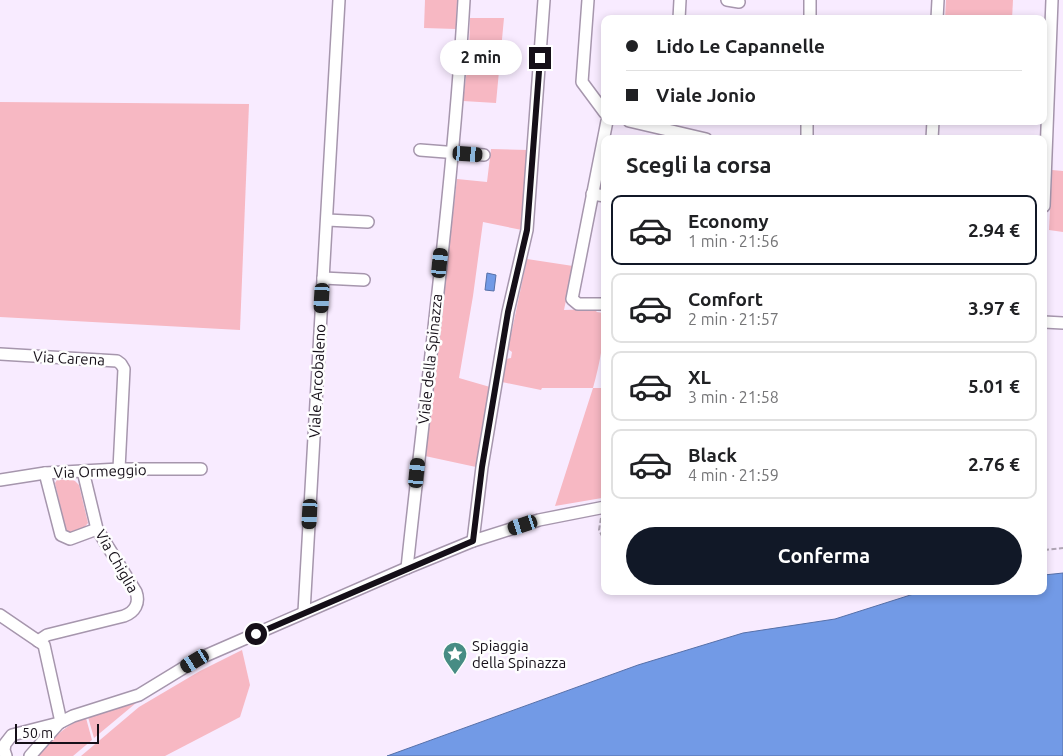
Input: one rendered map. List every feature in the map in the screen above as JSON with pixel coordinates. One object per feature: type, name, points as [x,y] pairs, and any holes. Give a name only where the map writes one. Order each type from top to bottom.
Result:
[{"type":"street","name":"Viale Arcobaleno","points":[[304,612],[339,0]]},
{"type":"street","name":"Viale della Spinazza","points":[[407,568],[460,78],[464,0]]},
{"type":"street","points":[[473,541],[482,467],[506,322],[530,212],[544,0]]},
{"type":"street","points":[[588,0],[582,82],[601,107]]},
{"type":"street","points":[[679,15],[680,0]]},
{"type":"street","points":[[727,0],[739,2]]},
{"type":"street","points":[[810,0],[810,15]]},
{"type":"street","points":[[937,15],[938,0]]},
{"type":"street","points":[[1047,135],[1052,0]]},
{"type":"street","points":[[673,126],[696,135]]},
{"type":"street","points":[[601,147],[572,299],[578,304],[601,304]]},
{"type":"street","points":[[420,150],[484,155]]},
{"type":"street","points":[[592,194],[601,195]]},
{"type":"street","points":[[327,220],[368,222]]},
{"type":"street","points":[[323,278],[364,280]]},
{"type":"street","points":[[1047,322],[1063,323]]},
{"type":"street","name":"Via Carena","points":[[0,354],[117,361],[121,364],[124,369],[119,469]]},
{"type":"street","name":"Via Ormeggio","points":[[0,480],[45,472],[119,469],[201,469]]},
{"type":"street","name":"Via Chiglia","points":[[38,641],[47,635],[124,616],[133,611],[137,604],[136,592],[97,529],[83,471]]},
{"type":"street","points":[[45,472],[61,535],[70,539],[97,529]]},
{"type":"street","points":[[0,738],[61,722],[73,716],[140,695],[195,661],[304,612],[473,541],[539,520],[601,506]]},
{"type":"street","points":[[0,615],[44,645],[61,722]]},
{"type":"street","points":[[30,755],[61,722]]},
{"type":"street","points":[[4,753],[5,744],[15,735],[24,735],[32,745],[30,755]]},
{"type":"path","points":[[601,520],[599,530],[601,534]]},
{"type":"path","points":[[1047,550],[1063,548]]},
{"type":"shaded area","points":[[425,0],[457,0],[456,29],[424,28]]},
{"type":"shaded area","points":[[946,0],[1013,0],[1012,15],[945,15]]},
{"type":"shaded area","points":[[470,18],[504,18],[496,103],[463,101],[469,53]]},
{"type":"shaded area","points":[[0,102],[249,104],[240,330],[0,317]]},
{"type":"shaded area","points":[[491,149],[528,150],[522,230],[483,222],[459,378],[490,387],[476,467],[425,456],[457,179],[487,182]]},
{"type":"shaded area","points":[[1052,170],[1063,171],[1063,232],[1049,230]]},
{"type":"shaded area","points":[[527,259],[573,266],[564,310],[594,309],[601,313],[601,354],[593,388],[542,388],[541,390],[502,382],[506,359],[511,358],[512,352],[508,349]]},
{"type":"shaded area","points":[[593,388],[601,388],[601,498],[555,506]]},
{"type":"shaded area","points":[[69,479],[79,485],[88,523],[83,529],[70,533],[66,531],[55,483],[57,480]]},
{"type":"shaded area","points":[[242,650],[250,685],[240,717],[165,756],[81,756],[139,707],[200,671]]},
{"type":"shaded area","points":[[136,703],[94,738],[88,717]]},
{"type":"shaded area","points":[[86,718],[92,740],[73,756],[38,756],[65,728]]},
{"type":"water","points":[[487,273],[496,275],[494,291],[485,290]]},
{"type":"water","points":[[1063,573],[1063,756],[387,756],[638,665],[743,633],[835,619],[910,595],[1047,595],[1047,575]]},
{"type":"place","name":"Spiaggia della Spinazza","points":[[455,675]]},
{"type":"route","points":[[256,634],[473,541],[482,467],[508,312],[530,212],[540,58]]}]
